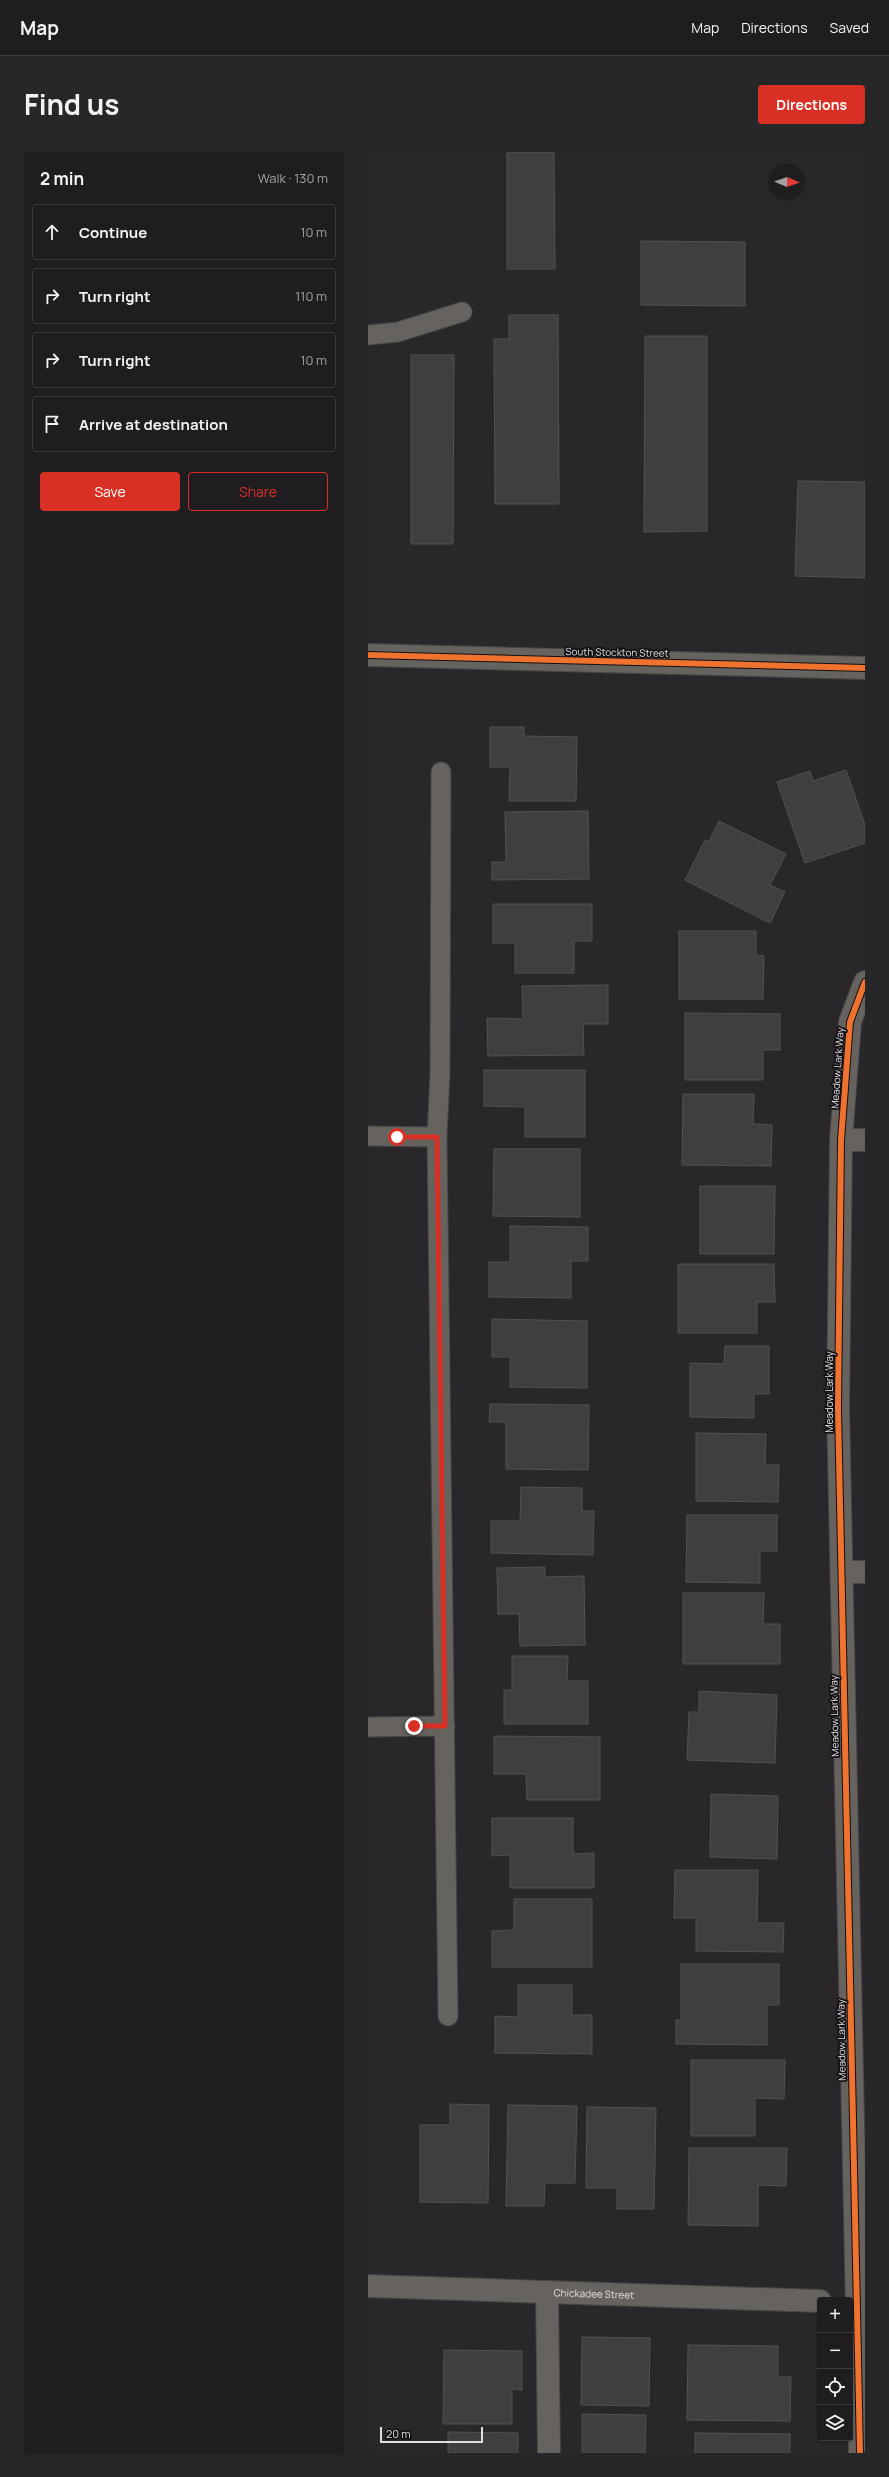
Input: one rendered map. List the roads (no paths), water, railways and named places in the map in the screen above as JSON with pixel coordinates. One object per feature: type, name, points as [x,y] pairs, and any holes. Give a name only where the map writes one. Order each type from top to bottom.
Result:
[{"type":"street","name":"South Stockton Street","points":[[368,655],[865,668]]},
{"type":"street","name":"Meadow Lark Way","points":[[853,2297],[842,1572],[838,1408],[841,1140],[850,1022],[865,982]]},
{"type":"street","points":[[841,1140],[865,1140]]},
{"type":"street","points":[[842,1572],[865,1572]]},
{"type":"street","name":"Chickadee Street","points":[[368,2286],[817,2301]]},
{"type":"street","points":[[547,2292],[549,2453]]},
{"type":"street","name":"Meadow Lark Way","points":[[853,2302],[860,2453]]},
{"type":"lane","points":[[368,335],[398,332],[462,312]]},
{"type":"lane","points":[[441,772],[440,1065],[437,1137],[448,2016]]},
{"type":"lane","points":[[368,1136],[437,1137]]},
{"type":"lane","points":[[368,1727],[445,1726]]}]
